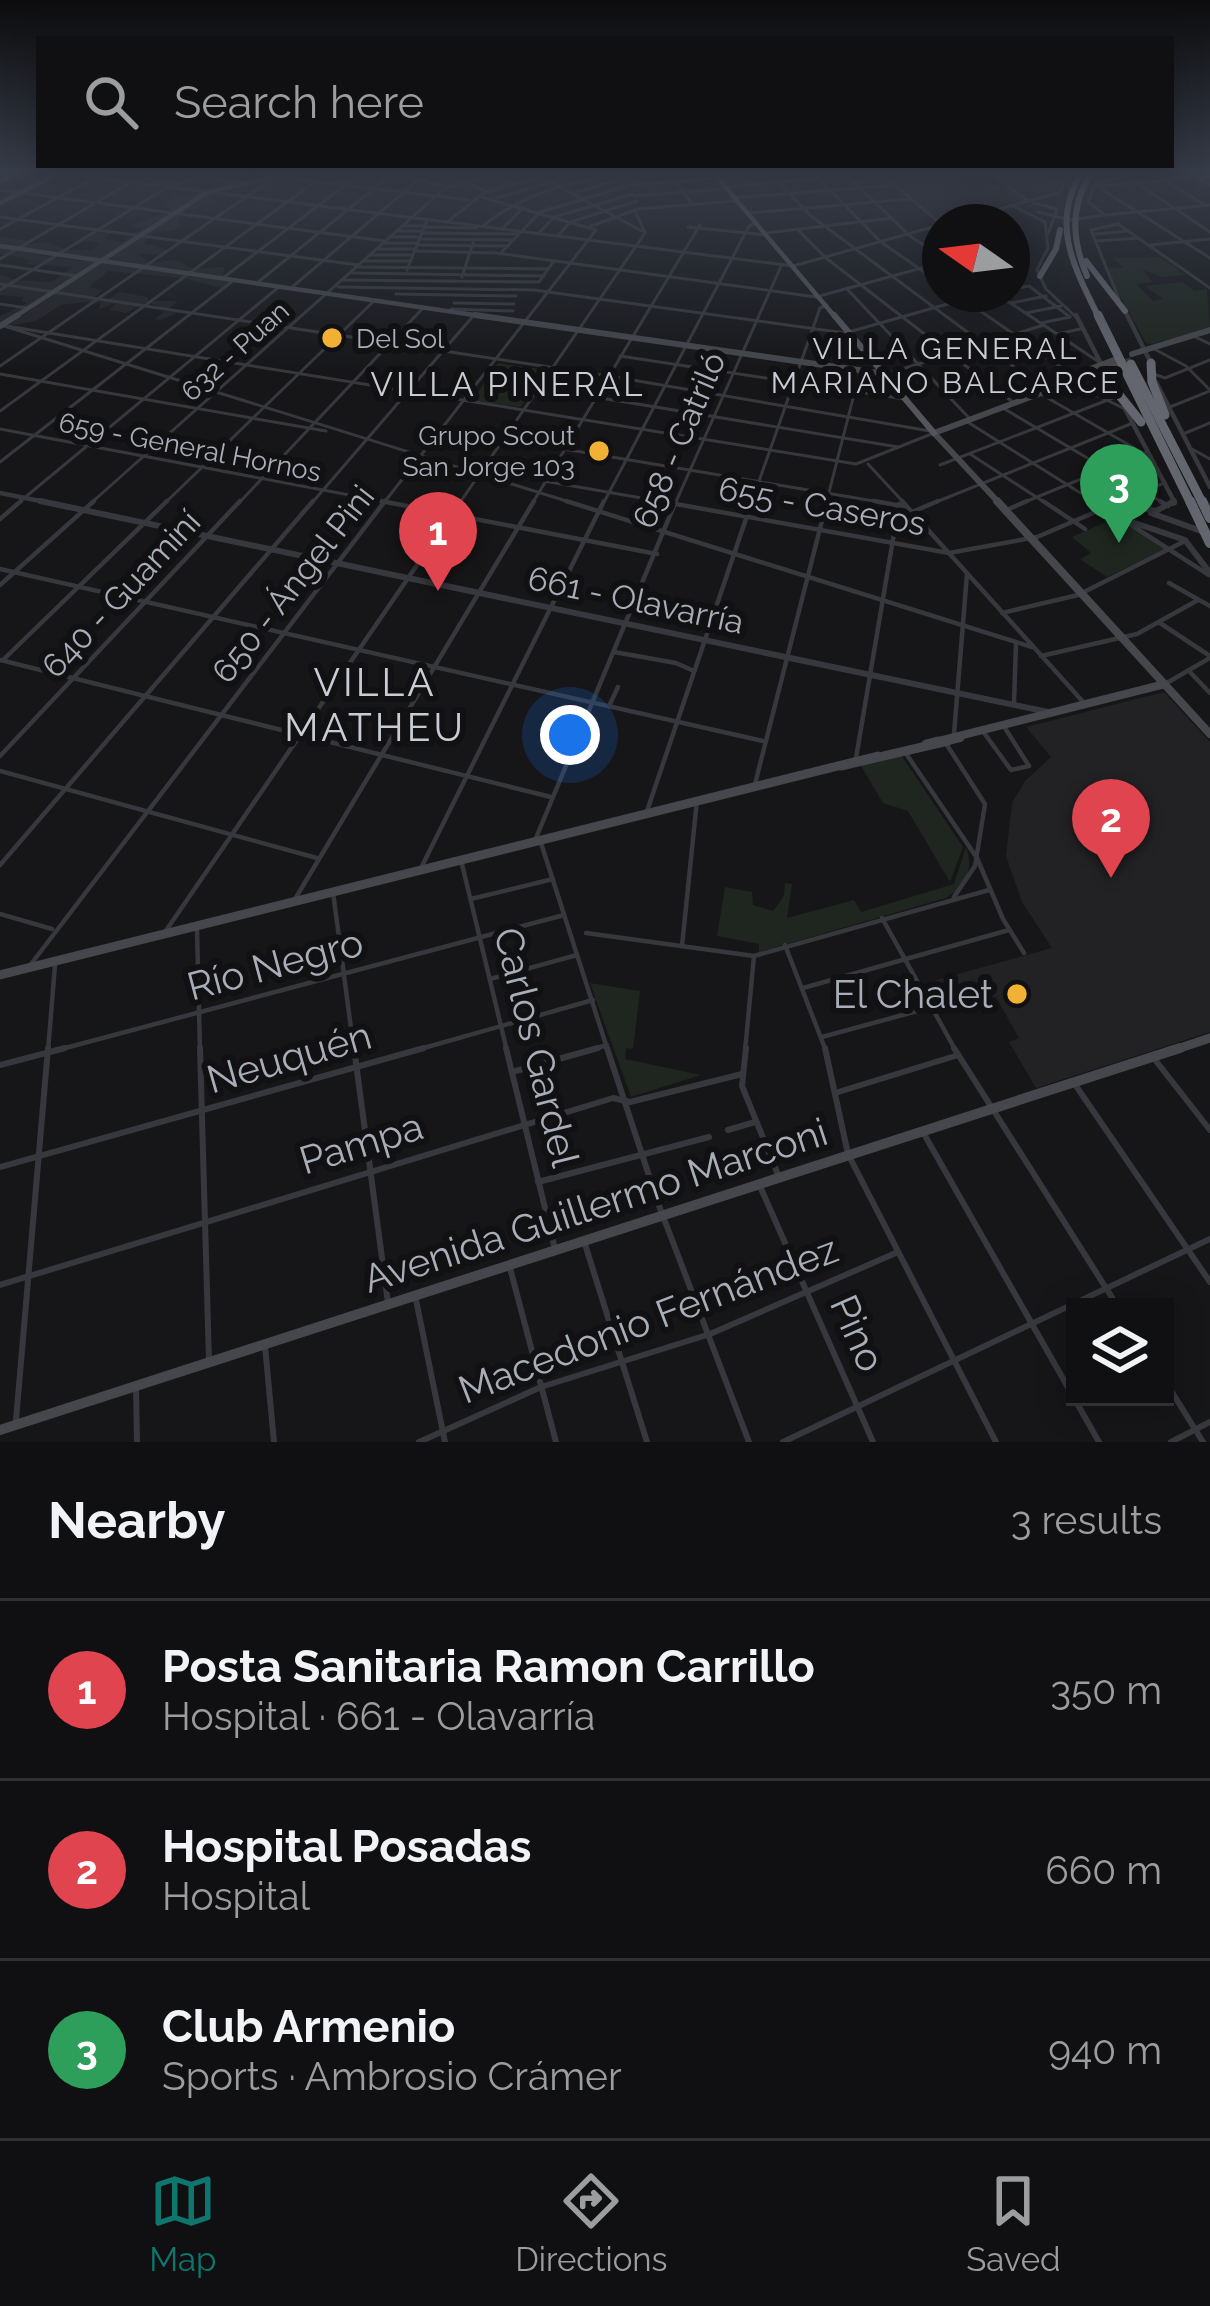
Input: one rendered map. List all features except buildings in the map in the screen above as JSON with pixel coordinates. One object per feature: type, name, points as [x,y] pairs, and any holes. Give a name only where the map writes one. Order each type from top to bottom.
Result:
[{"type":"highway","points":[[1040,276],[1059,237]]},
{"type":"highway","points":[[1067,237],[1070,258],[1108,337]]},
{"type":"highway","points":[[1074,237],[1084,271],[1209,540]]},
{"type":"highway","points":[[1075,237],[1089,266],[1125,310]]},
{"type":"highway","points":[[1072,281],[1124,359],[1210,518]]},
{"type":"highway","points":[[1151,358],[1152,382],[1181,462]]},
{"type":"highway","points":[[1115,391],[1134,409],[1182,488]]},
{"type":"main road","points":[[0,326],[138,237]]},
{"type":"main road","points":[[767,237],[956,459],[1210,734]]},
{"type":"main road","points":[[0,246],[884,374]]},
{"type":"main road","points":[[934,433],[1101,366],[1151,358],[1210,330]]},
{"type":"main road","points":[[1071,379],[1101,366]]},
{"type":"main road","points":[[906,399],[921,424],[934,433]]},
{"type":"main road","points":[[926,744],[1165,684]]},
{"type":"main road","points":[[726,792],[970,733]]},
{"type":"main road","points":[[834,766],[878,756]]},
{"type":"main road","points":[[0,975],[775,781]]},
{"type":"main road","points":[[621,819],[674,806]]},
{"type":"main road","name":"Avenida Guillermo Marconi","points":[[0,1430],[1210,1038]]},
{"type":"street","points":[[0,262],[36,237]]},
{"type":"street","points":[[0,287],[86,237]]},
{"type":"street","points":[[151,237],[324,261],[465,268],[539,282],[553,262]]},
{"type":"street","points":[[0,370],[187,237]]},
{"type":"street","points":[[0,411],[239,237]]},
{"type":"street","points":[[223,278],[277,237]]},
{"type":"street","points":[[257,283],[313,237]]},
{"type":"street","points":[[291,288],[351,237]]},
{"type":"street","points":[[364,237],[427,237]]},
{"type":"street","name":"632 - Puan","points":[[0,585],[389,237]]},
{"type":"street","points":[[376,249],[427,237]]},
{"type":"street","points":[[478,237],[451,310],[513,311]]},
{"type":"street","points":[[491,237],[508,246]]},
{"type":"street","points":[[502,237],[514,240]]},
{"type":"street","points":[[500,254],[516,237]]},
{"type":"street","points":[[567,237],[787,264],[897,237]]},
{"type":"street","points":[[165,932],[641,237]]},
{"type":"street","points":[[294,901],[692,237]]},
{"type":"street","points":[[420,870],[652,406],[743,237]]},
{"type":"street","points":[[805,237],[1014,403]]},
{"type":"street","points":[[838,237],[922,299]]},
{"type":"street","points":[[876,237],[920,269]]},
{"type":"street","points":[[1047,237],[1048,249],[1037,265],[1040,276],[1048,291],[1072,307],[1174,501],[1156,511],[1115,504],[1121,518]]},
{"type":"street","points":[[1093,237],[1105,273],[1164,378],[1210,360]]},
{"type":"street","points":[[1178,237],[1210,258]]},
{"type":"street","points":[[392,302],[420,238]]},
{"type":"street","points":[[369,255],[420,238],[471,252],[818,297],[920,269]]},
{"type":"street","points":[[1099,241],[1138,238],[1210,288]]},
{"type":"street","points":[[1148,245],[1210,239]]},
{"type":"street","name":"650 - Ángel Pini","points":[[28,968],[590,240]]},
{"type":"street","points":[[0,262],[78,276]]},
{"type":"street","name":"658 - Catriló","points":[[539,840],[551,797],[703,439],[770,291],[787,264]]},
{"type":"street","points":[[341,280],[460,282],[548,269]]},
{"type":"street","points":[[349,274],[544,276]]},
{"type":"street","points":[[512,320],[520,276]]},
{"type":"street","points":[[1196,278],[1210,277]]},
{"type":"street","points":[[0,462],[234,280]]},
{"type":"street","points":[[8,285],[921,424]]},
{"type":"street","points":[[0,519],[280,286]]},
{"type":"street","points":[[334,286],[549,292],[849,333],[922,312]]},
{"type":"street","points":[[884,374],[1070,317],[1061,306],[1030,289]]},
{"type":"street","points":[[848,290],[968,420],[1210,574]]},
{"type":"street","points":[[396,295],[516,296]]},
{"type":"street","points":[[1030,299],[1046,296]]},
{"type":"street","points":[[1,661],[375,300]]},
{"type":"street","points":[[454,302],[514,304]]},
{"type":"street","points":[[0,304],[27,308]]},
{"type":"street","points":[[646,811],[799,363],[825,306]]},
{"type":"street","points":[[1026,313],[1061,306]]},
{"type":"street","name":"640 - Guaminí","points":[[0,755],[424,307]]},
{"type":"street","points":[[939,312],[1042,392],[1147,454]]},
{"type":"street","points":[[982,312],[1071,379],[1125,409]]},
{"type":"street","points":[[1026,313],[1101,366]]},
{"type":"street","points":[[0,865],[475,314]]},
{"type":"street","points":[[0,326],[872,468]]},
{"type":"street","points":[[0,326],[1032,647]]},
{"type":"street","points":[[1057,334],[1080,329]]},
{"type":"street","points":[[1192,336],[1210,344]]},
{"type":"street","points":[[620,356],[906,399]]},
{"type":"street","points":[[1151,358],[1188,369],[1210,390],[1170,406]]},
{"type":"street","points":[[1151,358],[1210,487]]},
{"type":"street","points":[[0,370],[311,426]]},
{"type":"street","points":[[755,784],[860,371]]},
{"type":"street","points":[[1091,374],[1115,391]]},
{"type":"street","points":[[940,465],[1105,401],[1115,391]]},
{"type":"street","points":[[596,397],[901,447]]},
{"type":"street","points":[[1003,407],[1168,506]]},
{"type":"street","points":[[910,510],[1133,423]]},
{"type":"street","points":[[1186,432],[1210,423]]},
{"type":"street","name":"659 - General Hornos","points":[[0,429],[657,554]]},
{"type":"street","points":[[856,464],[934,433]]},
{"type":"street","points":[[1190,448],[1210,460],[1200,466]]},
{"type":"street","points":[[564,449],[899,502]]},
{"type":"street","points":[[970,454],[1085,529]]},
{"type":"street","points":[[1005,511],[1147,454]]},
{"type":"street","points":[[490,458],[552,469]]},
{"type":"street","points":[[866,462],[1085,704]]},
{"type":"street","name":"655 - Caseros","points":[[544,482],[949,553],[1031,539],[1164,483]]},
{"type":"street","name":"661 - Olavarría","points":[[0,493],[1051,713]]},
{"type":"street","points":[[856,758],[899,502]]},
{"type":"street","points":[[1134,505],[1209,540]]},
{"type":"street","points":[[1121,518],[1184,526]]},
{"type":"street","points":[[1121,518],[1165,528],[1187,540],[1203,552],[1210,574]]},
{"type":"street","points":[[1002,613],[1081,593],[1187,540]]},
{"type":"street","points":[[0,569],[763,741]]},
{"type":"street","points":[[954,734],[967,574]]},
{"type":"street","points":[[1169,583],[1210,606]]},
{"type":"street","points":[[1040,656],[1122,637],[1198,600]]},
{"type":"street","points":[[1158,621],[1210,657],[1165,684]]},
{"type":"street","points":[[1014,704],[1016,642]]},
{"type":"street","points":[[614,652],[676,663],[694,671]]},
{"type":"street","points":[[1,661],[551,797]]},
{"type":"street","points":[[1188,670],[1210,693]]},
{"type":"street","points":[[609,706],[618,687]]},
{"type":"street","points":[[982,730],[1011,770],[1029,766],[1003,725]]},
{"type":"street","points":[[945,742],[985,804],[976,858],[968,881],[953,898]]},
{"type":"street","points":[[904,750],[976,858],[1024,953]]},
{"type":"street","points":[[0,771],[317,858]]},
{"type":"street","points":[[682,946],[697,800]]},
{"type":"street","points":[[539,840],[641,1154],[749,1442]]},
{"type":"street","name":"Carlos Gardel","points":[[461,860],[555,1249]]},
{"type":"street","points":[[470,899],[553,879]]},
{"type":"street","points":[[586,933],[754,956],[989,890]]},
{"type":"street","points":[[333,891],[388,1303]]},
{"type":"street","points":[[0,914],[53,930]]},
{"type":"street","name":"Río Negro","points":[[0,1065],[564,915]]},
{"type":"street","points":[[882,919],[958,1055],[1112,1298]]},
{"type":"street","points":[[197,924],[208,1361]]},
{"type":"street","points":[[803,988],[1009,930]]},
{"type":"street","points":[[785,945],[822,1037],[848,1154],[997,1442]]},
{"type":"street","points":[[490,979],[578,955]]},
{"type":"street","points":[[754,956],[742,1074],[755,1122],[779,1177]]},
{"type":"street","points":[[16,1425],[56,961]]},
{"type":"street","name":"Neuquén","points":[[0,1167],[593,1000]]},
{"type":"street","points":[[822,1037],[932,1007]]},
{"type":"street","points":[[512,1072],[607,1045]]},
{"type":"street","points":[[835,1093],[958,1055]]},
{"type":"street","points":[[1153,1056],[1209,1128]]},
{"type":"street","name":"Pampa","points":[[0,1285],[613,1098],[626,1102],[742,1074]]},
{"type":"street","points":[[1074,1083],[1210,1282]]},
{"type":"street","points":[[728,1130],[755,1122]]},
{"type":"street","points":[[922,1132],[1100,1442]]},
{"type":"street","points":[[538,1183],[709,1137]]},
{"type":"street","name":"Pino","points":[[758,1184],[874,1442]]},
{"type":"street","points":[[783,1442],[1210,1239]]},
{"type":"street","points":[[584,1240],[647,1442]]},
{"type":"street","name":"Macedonio Fernández","points":[[419,1442],[444,1437],[541,1387],[710,1334],[898,1252]]},
{"type":"street","points":[[508,1264],[556,1442]]},
{"type":"street","points":[[415,1295],[444,1437]]},
{"type":"street","points":[[265,1343],[274,1442]]},
{"type":"street","points":[[136,1385],[137,1442]]},
{"type":"street","points":[[1174,1396],[1203,1442]]},
{"type":"street","points":[[1171,1442],[1210,1422]]},
{"type":"shaded area","points":[[0,237],[28,241],[24,245],[47,242],[66,250],[92,250],[100,243],[83,241],[89,237],[123,242],[149,237],[144,243],[169,250],[161,255],[138,254],[151,263],[176,260],[193,269],[224,267],[223,276],[0,245]]},
{"type":"shaded area","points":[[0,247],[96,262],[0,324],[0,316],[27,303],[21,301],[24,297],[0,295],[0,274],[15,280],[51,282],[73,267],[26,264],[31,260],[0,254]]},
{"type":"shaded area","points":[[1160,257],[1186,275],[1162,277],[1143,270],[1153,282],[1136,284],[1153,301],[1163,299],[1145,286],[1182,282],[1195,291],[1207,289],[1210,328],[1152,344],[1146,343],[1104,267],[1123,268],[1114,258]]},
{"type":"shaded area","points":[[102,262],[230,281],[222,288],[183,278],[108,271],[89,287],[103,290],[94,297],[109,299],[119,292],[148,297],[148,301],[178,301],[168,309],[180,312],[161,320],[154,319],[167,310],[147,302],[126,313],[109,310],[117,303],[99,309],[101,303],[85,302],[61,305],[36,321],[7,326]]},
{"type":"shaded area","points":[[498,363],[546,370],[521,407],[472,401]]},
{"type":"shaded area","points":[[1105,512],[1166,549],[1107,577],[1080,559],[1091,553],[1072,537],[1106,522],[1098,515]]},
{"type":"shaded area","points":[[1164,692],[1210,742],[1210,1032],[1036,1088],[1009,1042],[1019,1038],[996,997],[943,1008],[929,982],[1052,948],[1022,902],[1006,856],[1012,803],[1025,781],[1051,757],[1026,727]]},
{"type":"shaded area","points":[[901,755],[963,847],[950,882],[908,811],[883,803],[860,764]]},
{"type":"shaded area","points":[[966,847],[967,876],[946,898],[759,952],[759,944],[717,936],[725,887],[752,892],[753,905],[773,911],[784,896],[785,883],[792,884],[787,918],[854,900],[861,912],[954,884]]},
{"type":"shaded area","points":[[590,983],[640,991],[633,1049],[626,1048],[625,1059],[701,1075],[631,1097]]},
{"type":"tunnel","points":[[1117,365],[1134,359]]},
{"type":"place","name":"Del Sol","points":[[332,338]]},
{"type":"place","name":"Grupo Scout San Jorge 103","points":[[599,451]]},
{"type":"place","name":"Club Armenio","points":[[1119,543]]},
{"type":"place","name":"Posta Sanitaria Ramon Carrillo","points":[[438,591]]},
{"type":"place","name":"Hospital Posadas","points":[[1111,878]]},
{"type":"place","name":"El Chalet","points":[[1017,994]]},
{"type":"district","name":"VILLA GENERAL MARIANO BALCARCE","points":[[946,365]]},
{"type":"district","name":"VILLA PINERAL","points":[[508,384]]},
{"type":"district","name":"VILLA MATHEU","points":[[375,704]]}]
